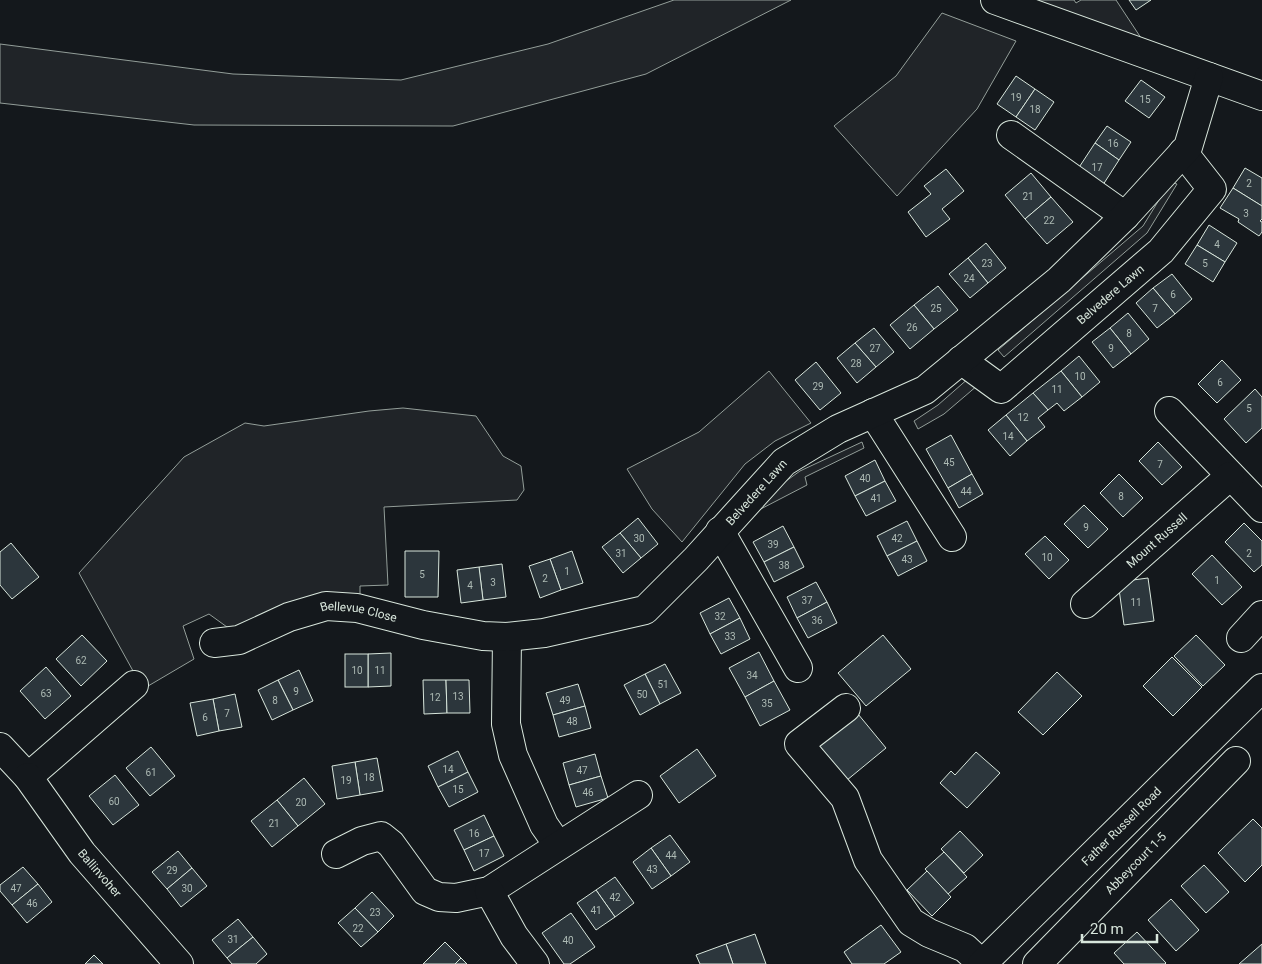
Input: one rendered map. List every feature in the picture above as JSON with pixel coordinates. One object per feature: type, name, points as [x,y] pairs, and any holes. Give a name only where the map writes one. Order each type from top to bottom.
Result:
[{"type":"street","points":[[996,0],[1262,96]]},
{"type":"street","name":"Belvedere Lawn","points":[[645,610],[784,462],[838,429],[925,390],[1059,280],[1125,216],[1188,147],[1209,77]]},
{"type":"street","points":[[1012,135],[1125,216]]},
{"type":"street","name":"Belvedere Lawn","points":[[961,360],[1000,389],[1161,251],[1212,188],[1183,152]]},
{"type":"street","points":[[1169,411],[1262,508]]},
{"type":"street","points":[[873,413],[952,537]]},
{"type":"street","name":"Mount Russell","points":[[1085,604],[1230,476]]},
{"type":"street","name":"Belvedere Lawn","points":[[720,531],[798,668]]},
{"type":"street","name":"Bellevue Close","points":[[214,643],[239,640],[289,617],[326,606],[357,608],[423,625],[483,636],[508,637],[544,633],[645,610]]},
{"type":"street","points":[[1241,638],[1262,615]]},
{"type":"street","points":[[508,637],[506,724],[513,755],[544,825],[558,845]]},
{"type":"street","points":[[28,778],[134,685]]},
{"type":"street","name":"Father Russell Road","points":[[982,964],[1262,688]]},
{"type":"street","points":[[846,708],[799,744],[845,798],[868,860],[911,922],[929,933],[965,948],[982,964]]},
{"type":"street","name":"Ballinvoher","points":[[0,747],[28,778],[82,853],[179,964]]},
{"type":"street","name":"Abbeycourt 1-5","points":[[1036,964],[1236,762]]},
{"type":"street","points":[[336,854],[362,841],[380,836],[391,844],[425,891],[439,897],[456,898],[489,891],[638,795]]},
{"type":"street","points":[[489,891],[514,936],[535,964]]},
{"type":"shaded area","points":[[674,0],[791,0],[646,74],[453,126],[194,125],[0,103],[0,44],[233,74],[401,80],[548,44]]},
{"type":"shaded area","points":[[1037,0],[1074,0],[1076,3],[1081,0],[1116,0],[1145,44],[1033,2]]},
{"type":"shaded area","points":[[942,13],[1016,41],[977,109],[897,196],[834,126],[896,76]]},
{"type":"shaded area","points":[[1170,182],[1177,184],[1147,233],[1004,357],[998,350],[1143,226]]},
{"type":"shaded area","points":[[769,371],[811,423],[775,441],[745,464],[682,542],[652,509],[627,469],[699,432]]},
{"type":"shaded area","points":[[970,377],[978,385],[944,414],[918,429],[914,421],[938,405]]},
{"type":"shaded area","points":[[403,408],[476,416],[503,456],[521,466],[524,490],[517,500],[384,507],[388,585],[360,586],[360,601],[235,630],[227,627],[209,614],[183,626],[194,659],[143,689],[79,573],[184,457],[245,423],[264,426]]},
{"type":"shaded area","points":[[862,442],[864,448],[805,477],[807,485],[755,512],[761,499],[800,471]]},
{"type":"building","points":[[1129,0],[1151,0],[1136,10]]},
{"type":"building","points":[[1016,76],[1035,89],[1016,117],[997,104]]},
{"type":"building","points":[[1141,80],[1165,97],[1149,118],[1125,101]]},
{"type":"building","points":[[1035,89],[1054,102],[1035,130],[1016,117]]},
{"type":"building","points":[[1107,126],[1131,142],[1119,160],[1095,143]]},
{"type":"building","points":[[1095,143],[1119,160],[1099,191],[1074,175]]},
{"type":"building","points":[[1245,168],[1262,178],[1262,206],[1233,188]]},
{"type":"building","points":[[946,169],[964,191],[942,209],[950,219],[926,237],[908,212],[931,194],[924,186]]},
{"type":"building","points":[[1031,173],[1051,197],[1025,219],[1005,195]]},
{"type":"building","points":[[1233,188],[1262,206],[1262,219],[1260,221],[1262,222],[1262,232],[1259,236],[1238,222],[1239,219],[1220,208]]},
{"type":"building","points":[[1051,197],[1073,222],[1047,244],[1025,219]]},
{"type":"building","points":[[1209,225],[1237,243],[1225,262],[1197,245]]},
{"type":"building","points":[[986,243],[1006,268],[988,283],[968,258]]},
{"type":"building","points":[[1197,245],[1225,262],[1213,282],[1185,264]]},
{"type":"building","points":[[968,258],[988,283],[970,298],[949,274]]},
{"type":"building","points":[[1172,274],[1192,299],[1175,314],[1153,288]]},
{"type":"building","points":[[938,286],[958,310],[934,329],[914,305]]},
{"type":"building","points":[[1153,288],[1175,314],[1157,328],[1136,303]]},
{"type":"building","points":[[914,305],[934,329],[910,349],[890,325]]},
{"type":"building","points":[[1128,313],[1149,339],[1131,354],[1110,328]]},
{"type":"building","points":[[874,328],[894,352],[876,367],[855,343]]},
{"type":"building","points":[[1110,328],[1131,354],[1113,368],[1092,342]]},
{"type":"building","points":[[855,343],[876,367],[857,383],[837,358]]},
{"type":"building","points":[[1079,356],[1100,382],[1082,397],[1061,371]]},
{"type":"building","points":[[1222,360],[1241,380],[1217,403],[1198,384]]},
{"type":"building","points":[[816,362],[841,393],[820,410],[795,380]]},
{"type":"building","points":[[1061,371],[1082,397],[1064,411],[1057,403],[1048,410],[1033,393]]},
{"type":"building","points":[[1255,389],[1262,397],[1262,428],[1246,443],[1224,419]]},
{"type":"building","points":[[1033,393],[1048,410],[1038,418],[1045,427],[1027,441],[1006,415]]},
{"type":"building","points":[[1006,415],[1027,441],[1010,456],[988,430]]},
{"type":"building","points":[[951,435],[972,474],[948,488],[926,449]]},
{"type":"building","points":[[1158,442],[1182,467],[1162,485],[1139,461]]},
{"type":"building","points":[[875,460],[885,481],[855,496],[845,476]]},
{"type":"building","points":[[972,474],[983,494],[959,508],[948,488]]},
{"type":"building","points":[[1119,474],[1143,498],[1123,517],[1100,493]]},
{"type":"building","points":[[885,481],[896,501],[866,516],[855,496]]},
{"type":"building","points":[[1084,505],[1108,529],[1088,548],[1064,524]]},
{"type":"building","points":[[638,518],[658,544],[641,558],[620,533]]},
{"type":"building","points":[[907,521],[917,541],[887,556],[877,536]]},
{"type":"building","points":[[1244,523],[1262,541],[1262,565],[1254,572],[1225,542]]},
{"type":"building","points":[[783,526],[794,547],[764,562],[753,542]]},
{"type":"building","points":[[620,533],[641,558],[623,573],[602,547]]},
{"type":"building","points":[[1045,536],[1069,560],[1049,579],[1025,554]]},
{"type":"building","points":[[917,541],[927,561],[898,576],[887,556]]},
{"type":"building","points":[[11,543],[39,577],[12,599],[0,585],[0,552]]},
{"type":"building","points":[[794,547],[804,567],[774,582],[764,562]]},
{"type":"building","points":[[405,551],[439,551],[438,597],[405,597]]},
{"type":"building","points":[[572,551],[583,583],[561,590],[550,559]]},
{"type":"building","points":[[1212,555],[1242,587],[1222,605],[1192,574]]},
{"type":"building","points":[[550,559],[561,590],[540,598],[529,566]]},
{"type":"building","points":[[502,564],[506,597],[483,600],[479,567]]},
{"type":"building","points":[[479,567],[483,600],[461,603],[457,570]]},
{"type":"building","points":[[1148,578],[1154,621],[1124,625],[1118,582]]},
{"type":"building","points":[[816,582],[827,602],[797,618],[787,597]]},
{"type":"building","points":[[729,598],[740,618],[710,634],[700,613]]},
{"type":"building","points":[[827,602],[837,623],[808,638],[797,618]]},
{"type":"building","points":[[740,618],[750,639],[721,654],[710,634]]},
{"type":"building","points":[[82,635],[107,661],[81,686],[56,659]]},
{"type":"building","points":[[883,635],[911,669],[866,706],[838,673]]},
{"type":"building","points":[[1196,635],[1225,665],[1203,686],[1174,656]]},
{"type":"building","points":[[759,652],[774,681],[745,697],[729,668]]},
{"type":"building","points":[[391,653],[391,686],[368,687],[368,654]]},
{"type":"building","points":[[345,654],[368,654],[368,687],[345,687]]},
{"type":"building","points":[[1172,657],[1202,687],[1173,716],[1143,686]]},
{"type":"building","points":[[665,664],[681,693],[660,704],[645,674]]},
{"type":"building","points":[[46,667],[71,696],[45,719],[20,691]]},
{"type":"building","points":[[299,670],[313,701],[293,710],[278,680]]},
{"type":"building","points":[[1057,672],[1082,696],[1043,735],[1018,712]]},
{"type":"building","points":[[645,674],[660,704],[640,715],[624,685]]},
{"type":"building","points":[[278,680],[293,710],[272,720],[258,690]]},
{"type":"building","points":[[423,680],[446,680],[447,713],[424,714]]},
{"type":"building","points":[[446,680],[469,680],[470,713],[447,713]]},
{"type":"building","points":[[774,681],[790,710],[760,726],[745,697]]},
{"type":"building","points":[[578,684],[585,706],[553,715],[546,693]]},
{"type":"building","points":[[235,694],[242,727],[219,731],[213,699]]},
{"type":"building","points":[[213,699],[219,731],[197,736],[190,703]]},
{"type":"building","points":[[585,706],[591,728],[559,737],[553,715]]},
{"type":"building","points":[[858,714],[886,748],[841,785],[813,751]]},
{"type":"building","points":[[151,747],[175,776],[150,796],[126,768]]},
{"type":"building","points":[[697,749],[716,776],[679,803],[660,776]]},
{"type":"building","points":[[458,751],[468,772],[438,787],[428,766]]},
{"type":"building","points":[[976,752],[1000,773],[967,808],[940,783],[951,771],[955,775]]},
{"type":"building","points":[[595,754],[601,776],[569,785],[563,763]]},
{"type":"building","points":[[377,758],[383,791],[360,795],[355,762]]},
{"type":"building","points":[[355,762],[360,795],[337,799],[332,766]]},
{"type":"building","points":[[468,772],[478,792],[449,807],[438,787]]},
{"type":"building","points":[[115,775],[139,805],[113,825],[89,796]]},
{"type":"building","points":[[601,776],[608,798],[576,807],[569,785]]},
{"type":"building","points":[[304,778],[325,804],[298,826],[277,800]]},
{"type":"building","points":[[277,800],[298,826],[272,847],[251,821]]},
{"type":"building","points":[[484,815],[494,836],[464,850],[454,830]]},
{"type":"building","points":[[1253,819],[1262,828],[1262,865],[1245,882],[1218,853]]},
{"type":"building","points":[[960,831],[983,855],[964,873],[941,849]]},
{"type":"building","points":[[670,835],[690,862],[671,876],[651,848]]},
{"type":"building","points":[[494,836],[504,856],[474,871],[464,850]]},
{"type":"building","points":[[651,848],[671,876],[652,889],[633,862]]},
{"type":"building","points":[[178,851],[192,868],[167,889],[152,872]]},
{"type":"building","points":[[944,852],[967,877],[948,894],[925,869]]},
{"type":"building","points":[[1204,865],[1229,892],[1206,913],[1181,886]]},
{"type":"building","points":[[23,867],[38,884],[12,905],[0,891],[0,885]]},
{"type":"building","points":[[192,868],[207,886],[181,907],[167,889]]},
{"type":"building","points":[[927,871],[951,897],[932,916],[907,890]]},
{"type":"building","points":[[615,877],[634,903],[615,917],[596,890]]},
{"type":"building","points":[[38,884],[52,902],[27,923],[12,905]]},
{"type":"building","points":[[596,890],[615,917],[596,930],[577,903]]},
{"type":"building","points":[[372,892],[394,916],[378,932],[355,908]]},
{"type":"building","points":[[1171,899],[1199,930],[1176,951],[1148,920]]},
{"type":"building","points":[[355,908],[378,932],[361,947],[338,923]]},
{"type":"building","points":[[571,913],[595,947],[570,964],[564,964],[542,933]]},
{"type":"building","points":[[238,919],[253,937],[227,958],[212,940]]},
{"type":"building","points":[[881,925],[901,952],[884,964],[852,964],[844,952]]},
{"type":"building","points":[[1137,932],[1165,964],[1124,964],[1114,953]]},
{"type":"building","points":[[755,934],[766,964],[733,964],[726,944]]},
{"type":"building","points":[[253,937],[267,954],[256,964],[232,964],[227,958]]},
{"type":"building","points":[[445,942],[461,958],[455,964],[423,964]]},
{"type":"building","points":[[726,944],[733,964],[700,964],[696,955]]},
{"type":"building","points":[[1262,944],[1262,964],[1239,964]]},
{"type":"building","points":[[94,955],[103,964],[85,964]]},
{"type":"building","points":[[461,958],[467,964],[455,964]]}]
